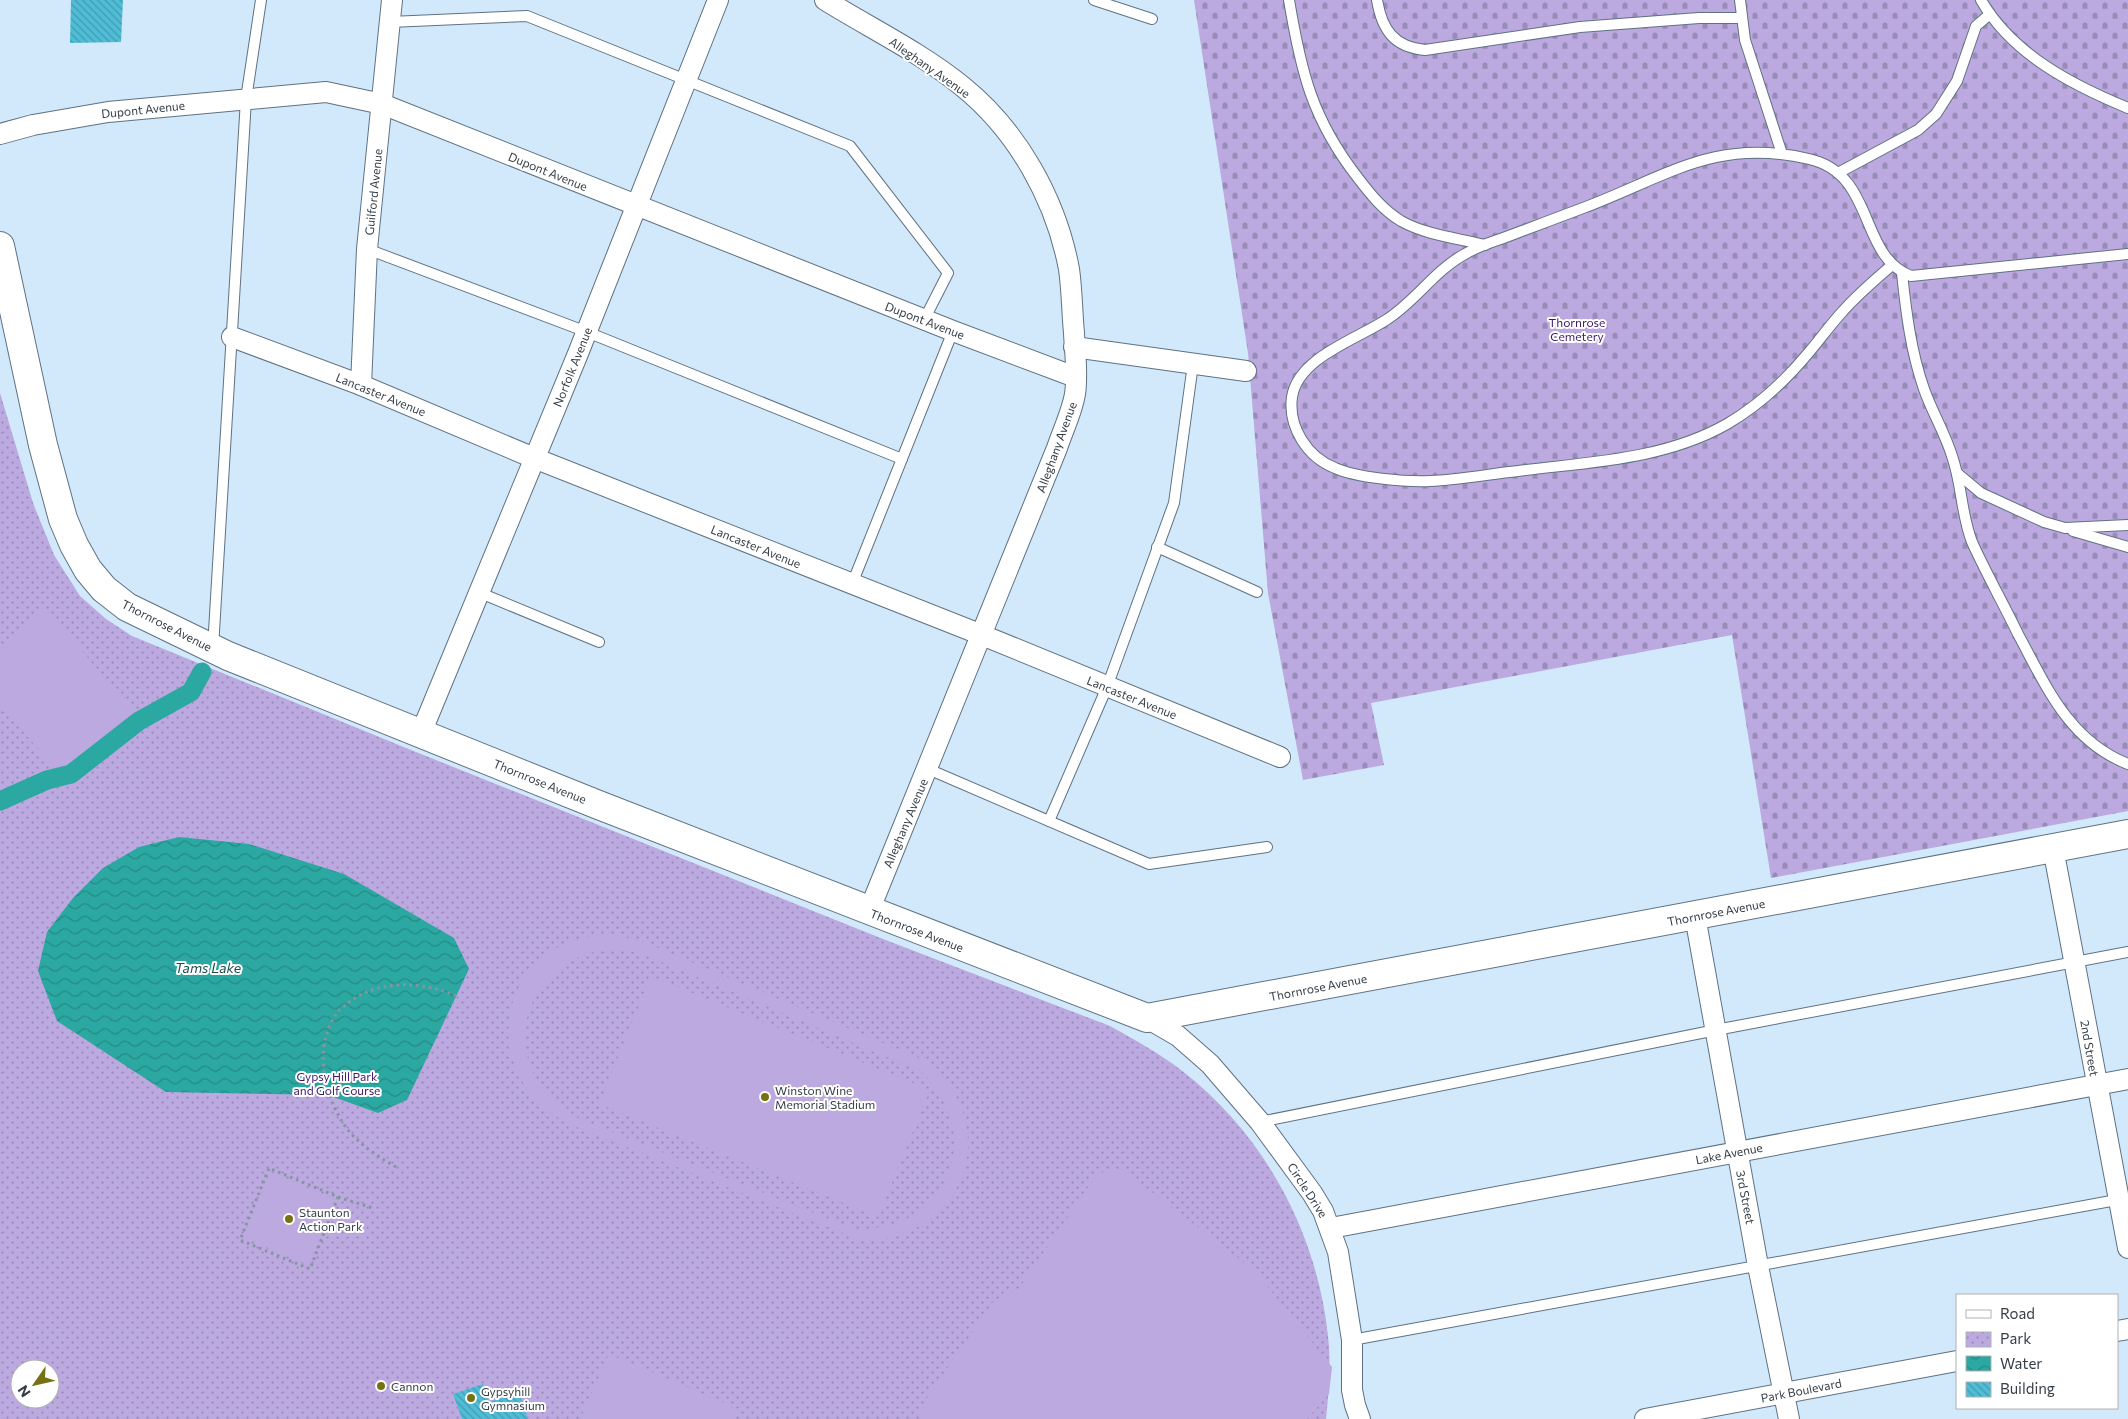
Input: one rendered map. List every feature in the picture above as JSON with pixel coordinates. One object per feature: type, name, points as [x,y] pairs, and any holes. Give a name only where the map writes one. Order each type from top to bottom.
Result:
[{"type":"street","name":"Guilford Avenue","points":[[361,386],[367,249],[392,0]]},
{"type":"street","name":"Norfolk Avenue","points":[[421,733],[587,332],[718,0]]},
{"type":"street","name":"Alleghany Avenue","points":[[825,0],[908,49],[962,86],[993,117],[1012,140],[1039,184],[1059,231],[1071,288],[1076,377],[1073,403],[1057,448],[869,911]]},
{"type":"street","name":"Dupont Avenue","points":[[0,134],[33,125],[108,112],[326,92],[382,104],[924,320],[1076,377]]},
{"type":"street","name":"Thornrose Avenue","points":[[0,246],[51,480],[74,546],[94,578],[119,601],[136,612],[213,649],[869,911],[1147,1018],[2128,834]]},
{"type":"street","name":"Lancaster Avenue","points":[[232,337],[361,386],[534,458],[982,635],[1280,757]]},
{"type":"street","points":[[1074,347],[1246,371]]},
{"type":"street","name":"2nd Street","points":[[2053,848],[2097,1085],[2124,1199],[2128,1248]]},
{"type":"street","name":"3rd Street","points":[[1695,916],[1758,1266],[1789,1419]]},
{"type":"street","name":"Circle Drive","points":[[1147,1018],[1178,1036],[1199,1052],[1260,1122],[1315,1197],[1331,1228],[1338,1252],[1352,1340],[1352,1390],[1360,1419]]},
{"type":"street","name":"Lake Avenue","points":[[1331,1228],[2128,1079]]},
{"type":"street","name":"Park Boulevard","points":[[1645,1419],[1956,1361]]},
{"type":"lane","points":[[213,649],[246,99],[261,0]]},
{"type":"lane","points":[[1094,0],[1152,19]]},
{"type":"lane","points":[[1289,0],[1301,66],[1317,114],[1342,158],[1371,196],[1387,211],[1409,225],[1485,245]]},
{"type":"lane","points":[[1377,0],[1381,19],[1390,34],[1406,46],[1425,50],[1580,27],[1699,18],[1741,18]]},
{"type":"lane","points":[[1740,0],[1746,45],[1782,154]]},
{"type":"lane","points":[[1981,0],[1990,14],[2017,44],[2048,68],[2088,91],[2128,108]]},
{"type":"lane","points":[[1838,172],[1918,130],[1936,114],[1957,81],[1976,26],[1990,14]]},
{"type":"lane","points":[[390,22],[527,16],[850,146],[948,273],[924,320]]},
{"type":"lane","points":[[1892,266],[1843,310],[1807,355],[1761,400],[1727,424],[1677,446],[1571,466],[1429,482],[1376,477],[1335,469],[1318,458],[1302,441],[1292,416],[1294,387],[1305,369],[1316,360],[1392,316],[1414,299],[1456,259],[1485,245],[1608,199],[1697,161],[1730,153],[1758,152],[1782,154],[1814,160],[1838,172],[1853,189],[1882,252],[1892,266],[1902,273],[1911,276],[2128,254]]},
{"type":"lane","points":[[367,249],[587,332],[902,459]]},
{"type":"lane","points":[[1902,273],[1906,307],[1918,367],[1957,472],[1963,514],[1972,542],[2051,695],[2068,722],[2086,740],[2107,755],[2128,764]]},
{"type":"lane","points":[[852,584],[953,331]]},
{"type":"lane","points":[[1050,821],[1107,686],[1174,503],[1193,364]]},
{"type":"lane","points":[[1957,472],[1973,488],[2021,513],[2128,547]]},
{"type":"lane","points":[[2065,528],[2128,525]]},
{"type":"lane","points":[[1157,548],[1257,592]]},
{"type":"lane","points":[[478,592],[599,642]]},
{"type":"lane","points":[[928,769],[1149,864],[1267,847]]},
{"type":"lane","points":[[1260,1122],[1716,1030],[2128,952]]},
{"type":"lane","points":[[1352,1340],[2124,1199]]},
{"type":"path","points":[[396,1167],[370,1152],[340,1120],[326,1082],[323,1055],[326,1037],[337,1013],[358,996],[376,988],[396,985],[440,988],[456,996]]},
{"type":"path","points":[[338,1197],[310,1269],[240,1240],[269,1168],[338,1197],[374,1208]]},
{"type":"green space","name":"Thornrose Cemetery","points":[[1194,0],[2128,0],[2128,811],[1771,878],[1732,635],[1371,703],[1384,765],[1303,780],[1268,593],[1248,353]]},
{"type":"green space","name":"Gypsy Hill Park and Golf Course","points":[[0,393],[33,503],[54,555],[80,596],[106,619],[132,636],[883,939],[1110,1026],[1147,1047],[1181,1070],[1211,1096],[1237,1124],[1261,1155],[1282,1188],[1299,1223],[1322,1297],[1328,1336],[1329,1377],[1326,1419],[0,1419]]},
{"type":"green space","points":[[46,608],[134,713],[60,775],[0,704],[0,647]]},
{"type":"green space","points":[[613,934],[644,942],[921,1059],[940,1075],[952,1089],[965,1121],[968,1147],[964,1172],[953,1194],[937,1213],[916,1228],[891,1237],[863,1241],[569,1124],[538,1101],[518,1073],[509,1041],[511,1010],[523,981],[544,957],[574,940]],"holes":[[[610,949],[640,953],[920,1071],[941,1096],[952,1123],[954,1150],[948,1175],[934,1197],[914,1215],[887,1226],[854,1229],[587,1122],[557,1104],[537,1080],[527,1054],[526,1026],[534,999],[551,976],[576,959]]]},
{"type":"green space","name":"Winston Wine Memorial Stadium","points":[[651,976],[930,1090],[878,1217],[599,1104]]},
{"type":"green space","points":[[1123,1170],[1255,1271],[1332,1367],[1329,1394],[1307,1419],[927,1419],[918,1411],[993,1302],[1019,1288],[1098,1173]]},
{"type":"green space","name":"Staunton Action Park","points":[[270,1172],[335,1200],[308,1265],[243,1237]]},
{"type":"green space","points":[[609,1354],[739,1409],[735,1419],[580,1419]]},
{"type":"water","name":"Tams Lake","points":[[179,837],[249,844],[344,874],[454,938],[469,969],[407,1100],[378,1113],[328,1095],[166,1092],[57,1021],[38,971],[47,932],[73,898],[103,868],[139,847]]},
{"type":"building","points":[[71,0],[123,0],[121,42],[70,43]]},
{"type":"building","name":"Gypsyhill Gymnasium","points":[[483,1384],[489,1402],[519,1392],[528,1419],[462,1419],[453,1394]]},
{"type":"waterway","points":[[0,801],[47,780],[71,774],[139,721],[191,692],[202,672]]},
{"type":"place","name":"Winston Wine Memorial Stadium","points":[[765,1097]]},
{"type":"place","name":"Staunton Action Park","points":[[289,1219]]},
{"type":"place","name":"Cannon","points":[[381,1386]]},
{"type":"place","name":"Gypsyhill Gymnasium","points":[[471,1398]]}]
